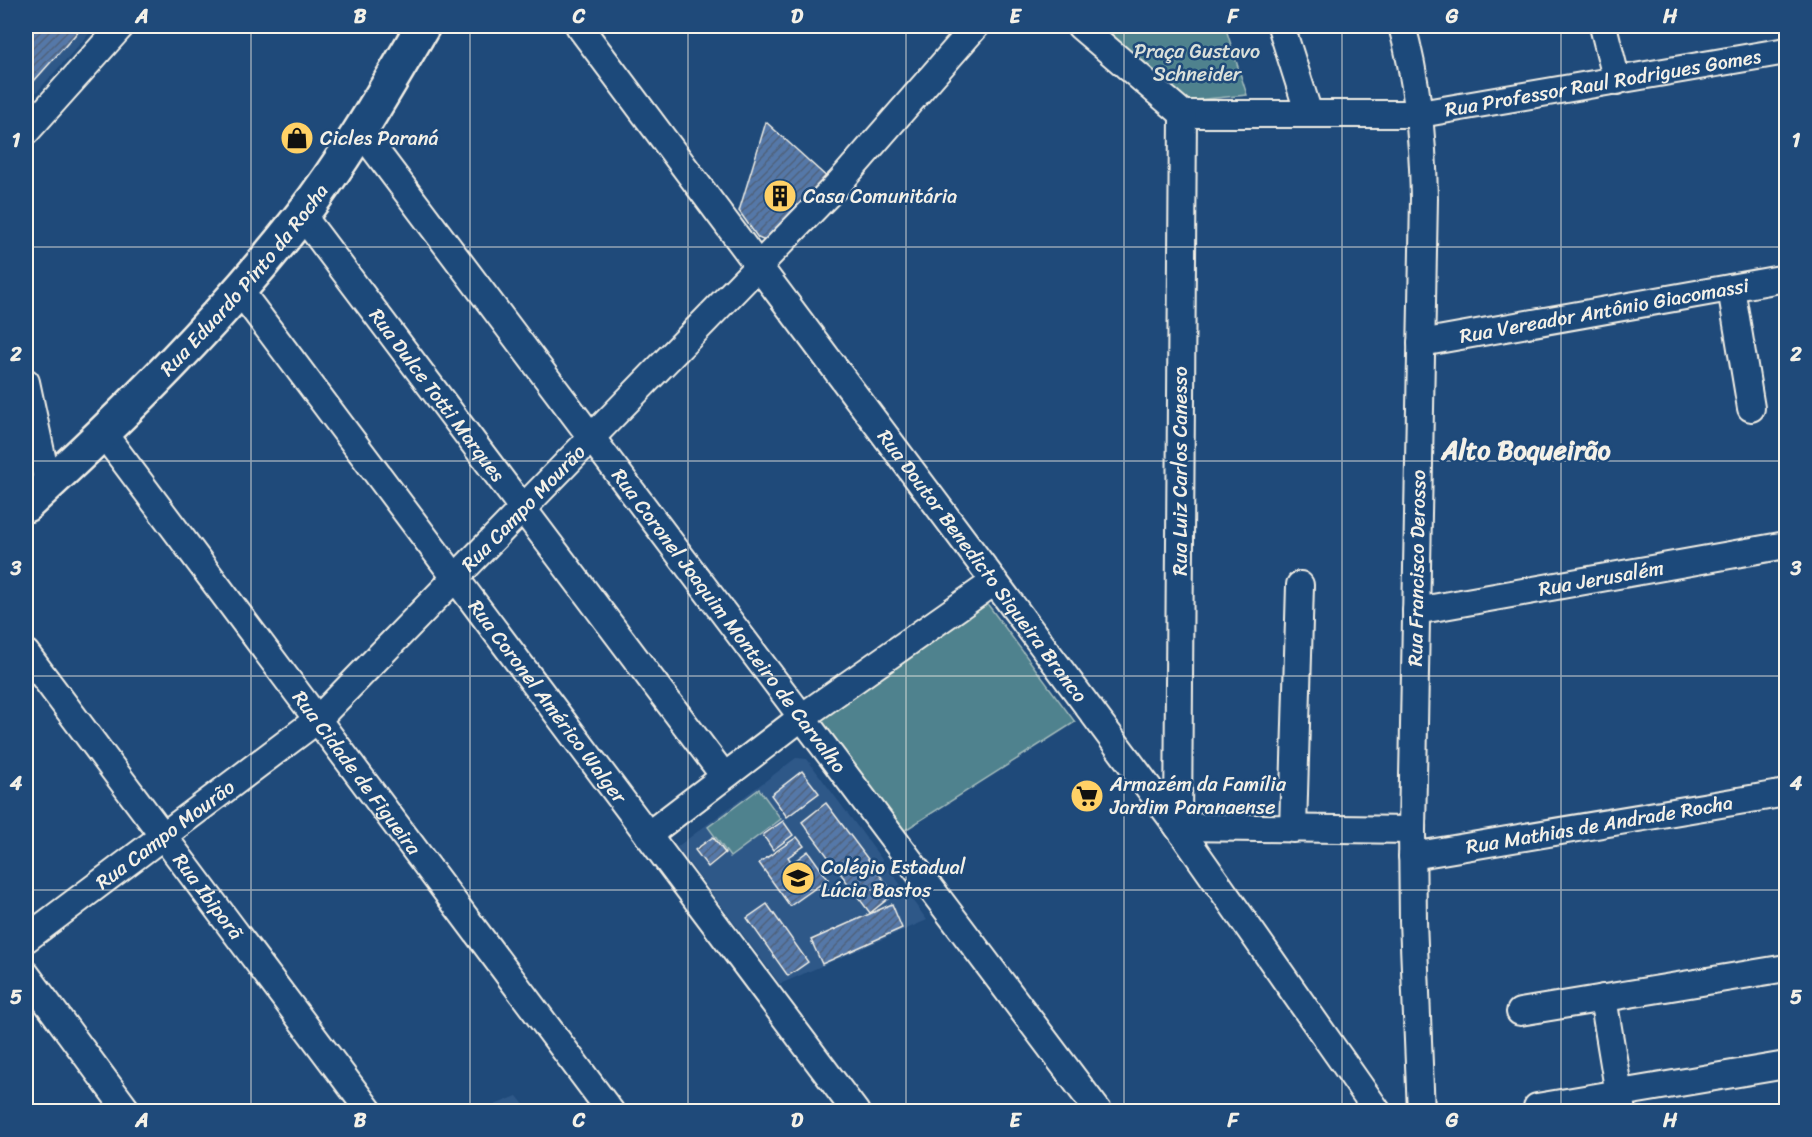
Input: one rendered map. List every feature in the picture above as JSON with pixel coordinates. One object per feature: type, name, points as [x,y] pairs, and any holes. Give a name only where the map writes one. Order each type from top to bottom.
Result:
[{"type":"main road","name":"Rua Eduardo Pinto da Rocha","points":[[37,495],[103,433],[189,346],[240,291],[302,215],[360,130],[412,30]]},
{"type":"street","points":[[26,132],[121,26]]},
{"type":"street","name":"Rua Doutor Benedicto Siqueira Branco","points":[[579,26],[1178,827],[1378,1112]]},
{"type":"street","name":"Rua Campo Mourão","points":[[26,939],[317,720],[840,182],[976,26]]},
{"type":"street","points":[[1080,26],[1183,114]]},
{"type":"street","points":[[1281,26],[1309,114]]},
{"type":"street","name":"Rua Francisco Derosso","points":[[1402,26],[1420,114],[1424,198],[1412,830],[1413,921],[1421,1112]]},
{"type":"street","points":[[1604,26],[1617,81]]},
{"type":"street","name":"Rua Professor Raul Rodrigues Gomes","points":[[1183,114],[1420,114],[1786,51]]},
{"type":"street","name":"Rua Luiz Carlos Canesso","points":[[1178,827],[1183,114]]},
{"type":"street","name":"Rua Coronel Joaquim Monteiro de Carvalho","points":[[360,130],[1099,1112]]},
{"type":"street","name":"Rua Dulce Totti Marques","points":[[302,215],[724,776]]},
{"type":"street","name":"Rua Vereador Antônio Giacomassi","points":[[1421,343],[1786,278]]},
{"type":"street","points":[[1731,288],[1751,408]]},
{"type":"street","name":"Rua Coronel Américo Walger","points":[[240,291],[856,1112]]},
{"type":"street","points":[[26,382],[37,495]]},
{"type":"street","name":"Rua Cidade de Figueira","points":[[103,433],[611,1112]]},
{"type":"street","name":"Rua Jerusalém","points":[[1416,611],[1786,545]]},
{"type":"street","points":[[648,834],[802,717],[994,582]]},
{"type":"street","points":[[1293,829],[1300,585]]},
{"type":"street","name":"Rua Ibiporã","points":[[26,653],[370,1112]]},
{"type":"street","name":"Rua Mathias de Andrade Rocha","points":[[1412,856],[1786,793]]},
{"type":"street","points":[[1178,827],[1412,830]]},
{"type":"street","points":[[1520,1012],[1786,968]]},
{"type":"street","points":[[26,974],[128,1112]]},
{"type":"street","points":[[1604,998],[1621,1102]]},
{"type":"street","points":[[1537,1107],[1621,1102],[1786,1065]]},
{"type":"shaded area","points":[[26,26],[96,26],[26,104]]},
{"type":"shaded area","name":"Colégio Estadual Lúcia Bastos","points":[[796,758],[807,759],[927,920],[780,984],[677,847]]},
{"type":"shaded area","points":[[517,1096],[529,1111],[480,1111]]},
{"type":"green space","name":"Praça Gustavo Schneider","points":[[1098,26],[1225,26],[1247,95],[1185,101]]},
{"type":"green space","points":[[986,602],[1075,722],[899,834],[816,722]]},
{"type":"green space","points":[[759,789],[781,819],[730,857],[708,827]]},
{"type":"building","points":[[26,26],[83,26],[26,90]]},
{"type":"building","name":"Casa Comunitária","points":[[766,122],[830,180],[771,240],[765,241],[758,238],[739,211]]},
{"type":"building","points":[[802,771],[819,793],[787,817],[771,795]]},
{"type":"building","points":[[826,803],[894,894],[870,913],[802,822]]},
{"type":"building","points":[[783,821],[793,835],[773,850],[763,835]]},
{"type":"building","points":[[713,837],[725,853],[708,867],[695,850]]},
{"type":"building","points":[[797,837],[804,846],[788,857],[792,863],[808,851],[828,879],[790,906],[759,863]]},
{"type":"building","points":[[767,904],[808,962],[788,976],[747,918]]},
{"type":"building","points":[[892,904],[902,928],[822,964],[811,940]]},
{"type":"place","name":"Cicles Paraná","points":[[297,138]]},
{"type":"place","name":"Casa Comunitária","points":[[780,196]]},
{"type":"place","name":"Armazém da Família Jardim Paranaense","points":[[1087,796]]},
{"type":"place","name":"Colégio Estadual Lúcia Bastos","points":[[798,878]]},
{"type":"district","name":"Alto Boqueirão","points":[[1526,450]]}]
